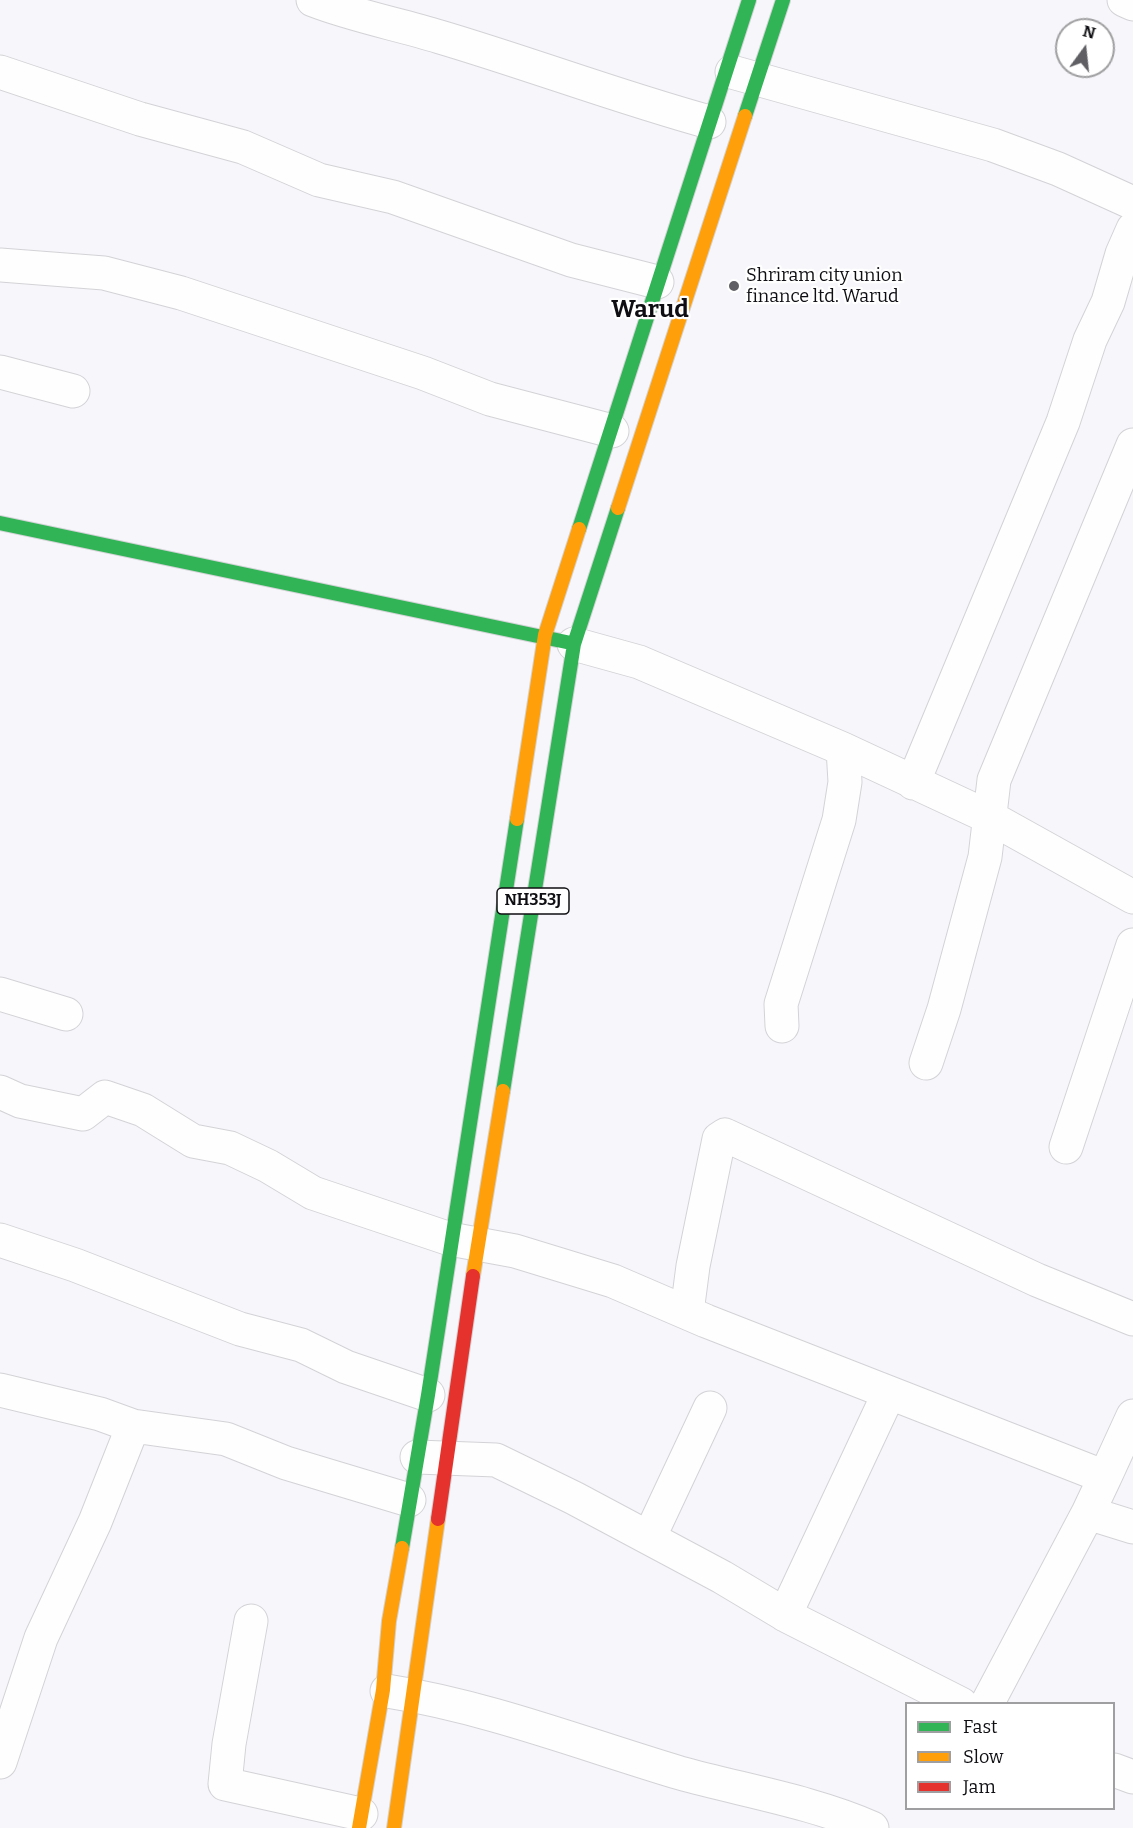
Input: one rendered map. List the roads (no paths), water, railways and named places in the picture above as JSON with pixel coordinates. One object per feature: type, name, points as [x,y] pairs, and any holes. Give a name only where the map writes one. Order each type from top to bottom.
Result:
[{"type":"main road","points":[[360,1821],[398,1693],[389,1621],[409,1500],[431,1458],[428,1395],[464,1241],[560,640],[612,431],[657,282],[709,122],[742,75],[748,0]]},
{"type":"main road","name":"NH353J","points":[[394,1828],[398,1693],[464,1241],[560,640],[742,75],[783,0]]},
{"type":"main road","points":[[0,523],[560,640]]},
{"type":"street","points":[[313,0],[336,9],[441,37],[627,100],[709,122]]},
{"type":"street","points":[[1124,0],[1133,4]]},
{"type":"street","points":[[0,72],[140,119],[243,147],[319,180],[393,197],[571,260],[657,282]]},
{"type":"street","points":[[742,75],[993,145],[1058,169],[1133,203]]},
{"type":"street","points":[[913,783],[1063,422],[1090,340],[1108,302],[1122,254],[1133,229]]},
{"type":"street","points":[[0,264],[104,273],[181,293],[423,373],[490,399],[612,431]]},
{"type":"street","points":[[0,372],[73,391]]},
{"type":"street","points":[[926,1063],[944,1009],[985,857],[994,780],[1133,445]]},
{"type":"street","points":[[560,640],[639,662],[843,749],[1130,886]]},
{"type":"street","points":[[782,1026],[781,1004],[839,820],[845,782],[843,749]]},
{"type":"street","points":[[1066,1147],[1133,945]]},
{"type":"street","points":[[0,994],[66,1014]]},
{"type":"street","points":[[0,1092],[20,1101],[83,1114],[105,1097],[143,1110],[194,1141],[239,1153],[268,1166],[313,1193],[464,1241],[560,1263],[1105,1477]]},
{"type":"street","points":[[687,1312],[708,1184],[719,1139],[725,1135],[1037,1281],[1133,1319]]},
{"type":"street","points":[[0,1240],[75,1265],[240,1329],[302,1346],[346,1367],[428,1395]]},
{"type":"street","points":[[0,1389],[100,1414],[133,1426],[226,1439],[286,1462],[409,1500]]},
{"type":"street","points":[[785,1615],[889,1393]]},
{"type":"street","points":[[649,1538],[710,1408]]},
{"type":"street","points":[[988,1702],[1088,1513],[1133,1416]]},
{"type":"street","points":[[0,1762],[41,1638],[95,1522],[133,1426]]},
{"type":"street","points":[[431,1458],[496,1460],[574,1497],[785,1615],[957,1702]]},
{"type":"street","points":[[1088,1513],[1133,1527]]},
{"type":"street","points":[[251,1621],[229,1744],[225,1784],[360,1821]]},
{"type":"street","points":[[398,1693],[489,1712],[638,1760],[864,1826]]},
{"type":"street","points":[[1115,1771],[1133,1777]]},
{"type":"place","name":"Shriram city union finance ltd. Warud","points":[[734,286]]},
{"type":"district","name":"Warud","points":[[650,310]]}]
